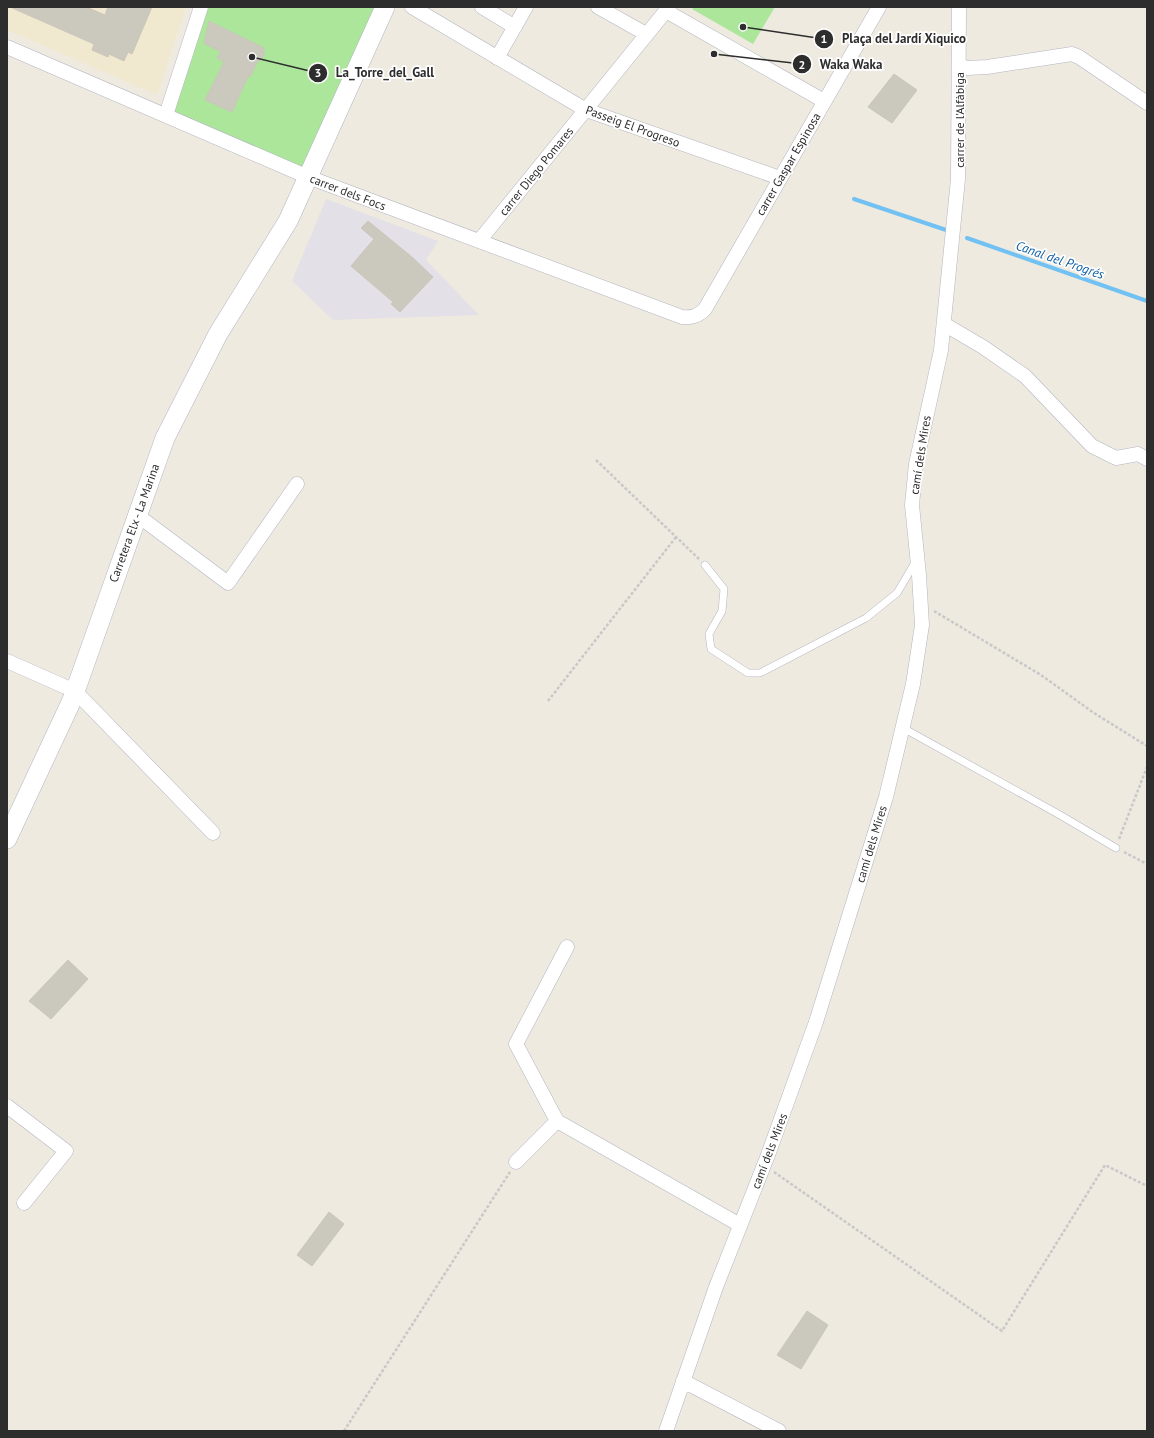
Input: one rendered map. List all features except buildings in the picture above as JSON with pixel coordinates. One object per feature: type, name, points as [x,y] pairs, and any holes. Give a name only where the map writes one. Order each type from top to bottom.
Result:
[{"type":"main road","name":"Carretera Elx - La Marina","points":[[7,839],[31,790],[75,691],[165,438],[218,334],[288,221],[385,7]]},
{"type":"street","points":[[166,115],[201,7]]},
{"type":"street","name":"Passeig El Progreso","points":[[412,7],[586,110],[780,178]]},
{"type":"street","points":[[482,7],[515,27]]},
{"type":"street","points":[[497,58],[526,7]]},
{"type":"street","points":[[598,7],[646,34]]},
{"type":"street","name":"carrer Gaspar Espinosa","points":[[695,317],[705,309],[878,7]]},
{"type":"street","name":"carrer de l'Alfàbiga","points":[[953,232],[958,179],[959,7]]},
{"type":"street","points":[[667,9],[824,101]]},
{"type":"street","name":"carrer Diego Pomares","points":[[478,241],[667,9]]},
{"type":"street","name":"carrer dels Focs","points":[[7,47],[308,177],[682,317],[695,317]]},
{"type":"street","points":[[959,65],[967,68],[987,67],[1072,54],[1079,57],[1147,103]]},
{"type":"street","name":"camí dels Mires","points":[[666,1431],[716,1287],[764,1165],[816,1022],[886,797],[903,728],[913,684],[922,625],[918,559],[912,505],[916,464],[941,350],[953,232]]},
{"type":"street","points":[[944,324],[983,347],[1025,376],[1092,446],[1116,458],[1138,454],[1147,459]]},
{"type":"street","points":[[137,515],[228,583],[298,484]]},
{"type":"street","points":[[7,661],[75,691],[213,833]]},
{"type":"street","points":[[567,947],[516,1044],[557,1121],[740,1226]]},
{"type":"street","points":[[7,1106],[66,1151],[24,1203]]},
{"type":"street","points":[[516,1162],[557,1121]]},
{"type":"street","points":[[683,1381],[779,1431]]},
{"type":"lane","points":[[705,565],[724,589],[722,611],[709,634],[711,649],[748,673],[760,674],[866,618],[897,593],[918,559]]},
{"type":"lane","points":[[903,728],[1060,815],[1116,848]]},
{"type":"path","points":[[596,460],[705,565]]},
{"type":"path","points":[[548,701],[676,537]]},
{"type":"path","points":[[921,604],[1041,675],[1094,713],[1147,746]]},
{"type":"path","points":[[1147,767],[1116,848],[1147,864]]},
{"type":"path","points":[[344,1431],[516,1162]]},
{"type":"path","points":[[764,1165],[1002,1331],[1105,1165],[1147,1186]]},
{"type":"shaded area","points":[[7,7],[186,7],[157,95],[7,30]]},
{"type":"shaded area","points":[[326,199],[438,241],[426,260],[479,315],[333,320],[292,281]]},
{"type":"green space","points":[[207,7],[375,7],[302,168],[170,112]]},
{"type":"green space","points":[[694,7],[775,7],[753,44],[692,9]]},
{"type":"waterway","name":"Canal del Progrés","points":[[854,199],[949,231]]},
{"type":"waterway","name":"Canal del Progrés","points":[[967,238],[1147,301]]},
{"type":"place","name":"Plaça del Jardí Xiquico","points":[[743,27]]},
{"type":"place","name":"Waka Waka","points":[[714,54]]},
{"type":"place","name":"La_Torre_del_Gall","points":[[252,57]]}]
